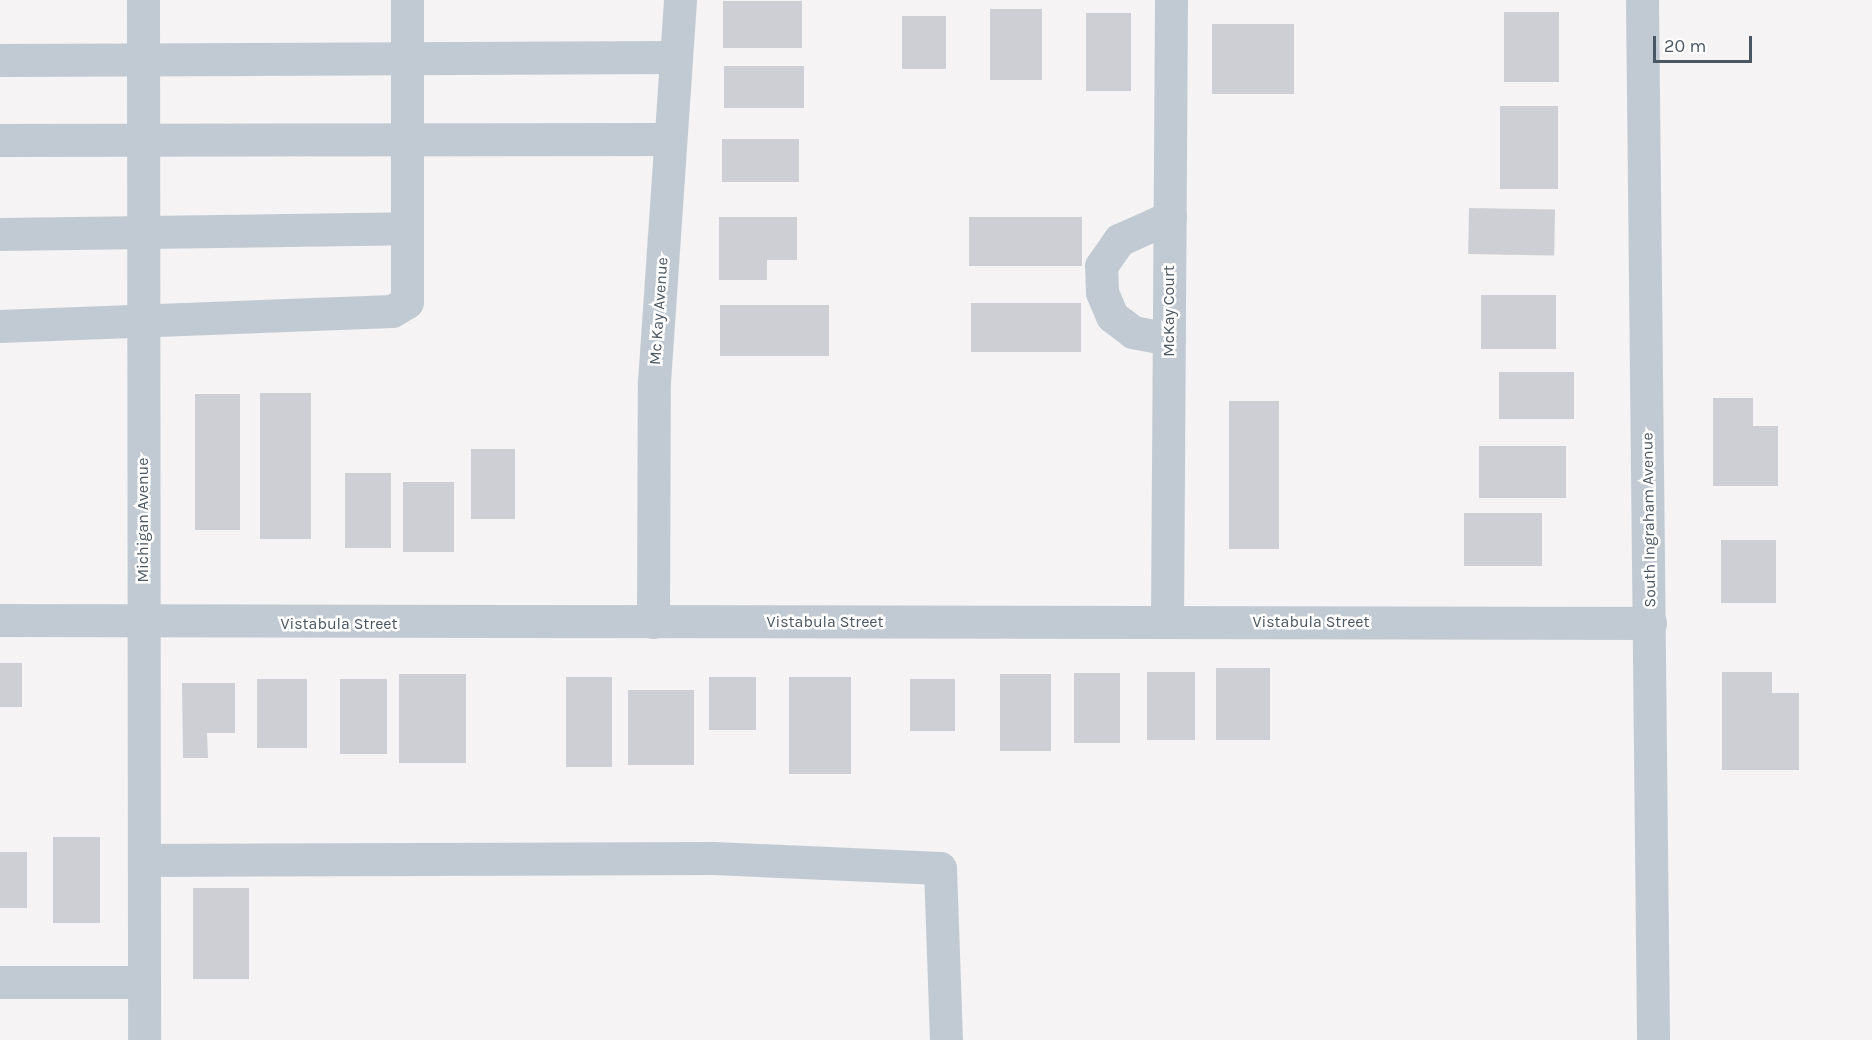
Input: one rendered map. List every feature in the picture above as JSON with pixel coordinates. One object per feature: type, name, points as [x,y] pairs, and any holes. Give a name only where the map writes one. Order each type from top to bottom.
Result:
[{"type":"street","name":"Michigan Avenue","points":[[142,0],[146,860],[144,1040]]},
{"type":"street","points":[[0,326],[392,311],[407,302],[407,0]]},
{"type":"street","name":"Mc Kay Avenue","points":[[653,622],[654,382],[680,0]]},
{"type":"street","name":"McKay Court","points":[[1167,622],[1172,0]]},
{"type":"street","name":"South Ingraham Avenue","points":[[1642,0],[1653,1040]]},
{"type":"street","points":[[0,60],[407,56],[676,57]]},
{"type":"street","points":[[0,140],[142,144],[670,139]]},
{"type":"street","points":[[1169,339],[1133,332],[1112,316],[1102,292],[1101,266],[1119,240],[1170,217]]},
{"type":"street","points":[[0,234],[407,228]]},
{"type":"street","name":"Vistabula Street","points":[[0,620],[145,623],[1650,623]]},
{"type":"street","points":[[146,860],[713,858],[940,868],[946,1040]]},
{"type":"street","points":[[0,982],[144,982]]},
{"type":"building","points":[[723,1],[802,1],[802,48],[723,48]]},
{"type":"building","points":[[990,9],[1042,9],[1042,80],[990,80]]},
{"type":"building","points":[[1504,12],[1559,12],[1559,82],[1504,82]]},
{"type":"building","points":[[1086,13],[1131,13],[1131,91],[1086,91]]},
{"type":"building","points":[[902,16],[946,16],[946,69],[902,69]]},
{"type":"building","points":[[1212,24],[1294,24],[1294,94],[1212,94]]},
{"type":"building","points":[[724,66],[804,66],[804,108],[724,108]]},
{"type":"building","points":[[1500,106],[1558,106],[1558,189],[1500,189]]},
{"type":"building","points":[[722,139],[799,139],[799,182],[722,182]]},
{"type":"building","points":[[1469,208],[1555,210],[1554,255],[1468,254]]},
{"type":"building","points":[[719,217],[797,217],[797,260],[767,260],[767,280],[719,280]]},
{"type":"building","points":[[969,217],[1082,217],[1082,266],[969,266]]},
{"type":"building","points":[[1481,295],[1556,295],[1556,349],[1481,349]]},
{"type":"building","points":[[971,303],[1081,303],[1081,352],[971,352]]},
{"type":"building","points":[[720,305],[829,305],[829,356],[720,356]]},
{"type":"building","points":[[1499,372],[1574,372],[1574,419],[1499,419]]},
{"type":"building","points":[[260,393],[311,393],[311,539],[260,539]]},
{"type":"building","points":[[195,394],[240,394],[240,530],[195,530]]},
{"type":"building","points":[[1713,398],[1753,398],[1753,426],[1778,426],[1778,486],[1713,486]]},
{"type":"building","points":[[1229,401],[1279,401],[1279,549],[1229,549]]},
{"type":"building","points":[[1479,446],[1566,446],[1566,498],[1479,498]]},
{"type":"building","points":[[471,449],[515,449],[515,519],[471,519]]},
{"type":"building","points":[[345,473],[391,473],[391,548],[345,548]]},
{"type":"building","points":[[403,482],[454,482],[454,552],[403,552]]},
{"type":"building","points":[[1464,513],[1542,513],[1542,566],[1464,566]]},
{"type":"building","points":[[1721,540],[1776,540],[1776,603],[1721,603]]},
{"type":"building","points":[[0,663],[22,663],[22,707],[0,707]]},
{"type":"building","points":[[1216,668],[1270,668],[1270,740],[1216,740]]},
{"type":"building","points":[[1147,672],[1195,672],[1195,740],[1147,740]]},
{"type":"building","points":[[1722,672],[1772,672],[1772,693],[1799,693],[1799,770],[1722,770]]},
{"type":"building","points":[[1074,673],[1120,673],[1120,743],[1074,743]]},
{"type":"building","points":[[399,674],[466,674],[466,763],[399,763]]},
{"type":"building","points":[[1000,674],[1051,674],[1051,751],[1000,751]]},
{"type":"building","points":[[566,677],[612,677],[612,767],[566,767]]},
{"type":"building","points":[[709,677],[756,677],[756,730],[709,730]]},
{"type":"building","points":[[789,677],[851,677],[851,774],[789,774]]},
{"type":"building","points":[[257,679],[307,679],[307,748],[257,748]]},
{"type":"building","points":[[340,679],[387,679],[387,754],[340,754]]},
{"type":"building","points":[[910,679],[955,679],[955,731],[910,731]]},
{"type":"building","points":[[182,683],[235,683],[235,733],[207,733],[208,758],[183,758]]},
{"type":"building","points":[[628,690],[694,690],[694,765],[628,765]]},
{"type":"building","points":[[53,837],[100,837],[100,923],[53,923]]},
{"type":"building","points":[[0,852],[27,852],[27,908],[0,908]]},
{"type":"building","points":[[193,888],[249,888],[249,979],[193,979]]}]
